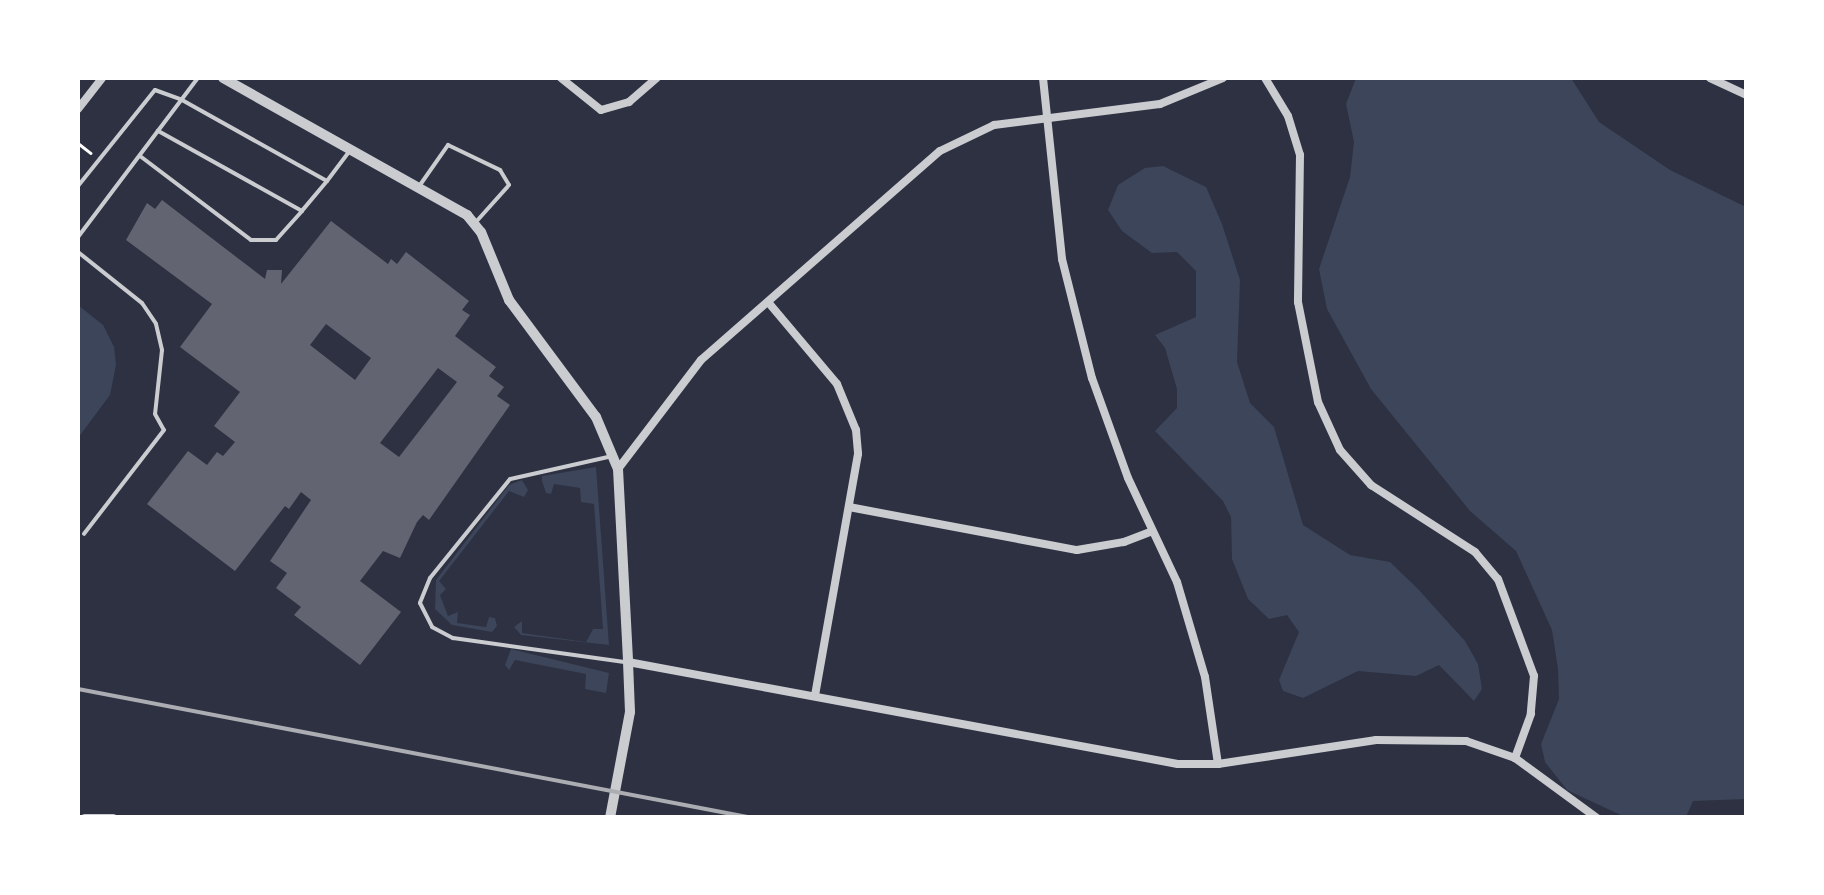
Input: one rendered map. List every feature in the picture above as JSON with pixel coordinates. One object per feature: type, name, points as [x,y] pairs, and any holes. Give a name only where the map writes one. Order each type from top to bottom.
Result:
[{"type":"street","points":[[78,110],[102,78]]},
{"type":"street","points":[[223,78],[420,186],[475,223],[508,300],[583,395],[618,470],[630,712],[610,818]]},
{"type":"street","points":[[560,78],[600,110],[629,102],[658,78]]},
{"type":"street","points":[[1043,78],[1062,259],[1092,378],[1152,530],[1177,582],[1205,676],[1218,764]]},
{"type":"street","points":[[618,470],[686,376],[940,151],[994,125],[1160,104],[1223,78]]},
{"type":"street","points":[[1264,78],[1288,116],[1300,155],[1298,302],[1318,402],[1340,450],[1362,477],[1390,500],[1475,552],[1498,578],[1534,676],[1532,714],[1515,758]]},
{"type":"street","points":[[1710,78],[1746,95]]},
{"type":"street","points":[[768,302],[831,375],[848,404],[858,454],[815,696]]},
{"type":"street","points":[[849,507],[1077,550],[1124,542],[1152,530]]},
{"type":"street","points":[[628,662],[1178,764],[1218,764],[1359,742],[1429,738],[1479,744],[1515,758],[1597,818]]},
{"type":"street","points":[[85,818],[113,818]]},
{"type":"lane","points":[[78,237],[198,78]]},
{"type":"lane","points":[[78,186],[150,92],[162,90],[327,181]]},
{"type":"lane","points":[[158,131],[302,211]]},
{"type":"lane","points":[[420,186],[448,144],[500,170],[509,186],[475,223]]},
{"type":"lane","points":[[140,156],[251,240],[276,240],[352,148]]},
{"type":"lane","points":[[78,252],[142,303],[156,324],[162,350],[153,394],[154,414],[164,430],[84,534]]},
{"type":"lane","points":[[613,456],[510,479],[422,589],[422,612],[432,627],[453,638],[628,662]]},
{"type":"path","points":[[78,143],[84,148]]},
{"type":"shaded area","points":[[1356,78],[1571,78],[1599,122],[1670,170],[1746,207],[1746,799],[1693,801],[1686,817],[1625,817],[1567,790],[1545,762],[1541,744],[1559,699],[1558,669],[1552,630],[1516,551],[1470,511],[1371,389],[1327,309],[1319,269],[1350,177],[1354,142],[1346,104]]},
{"type":"shaded area","points":[[1163,166],[1206,187],[1222,224],[1240,280],[1237,362],[1250,403],[1274,427],[1303,525],[1350,555],[1390,562],[1418,589],[1465,641],[1478,664],[1482,689],[1474,701],[1439,665],[1416,676],[1358,671],[1303,698],[1283,691],[1279,680],[1299,632],[1287,615],[1269,619],[1248,599],[1232,559],[1231,517],[1223,501],[1155,431],[1177,408],[1177,389],[1165,348],[1155,335],[1196,317],[1196,271],[1177,252],[1152,253],[1122,231],[1108,210],[1118,185],[1145,168]]},
{"type":"shaded area","points":[[78,305],[103,325],[114,347],[116,365],[110,395],[78,438]]},
{"type":"shaded area","points":[[596,467],[609,645],[521,635],[514,627],[522,621],[522,633],[586,642],[593,629],[603,629],[594,504],[581,502],[580,488],[554,484],[551,494],[546,493],[542,481],[542,476]]},
{"type":"shaded area","points":[[522,480],[528,490],[524,497],[509,491],[439,581],[446,589],[440,595],[448,616],[458,612],[457,623],[486,627],[489,617],[495,618],[497,626],[492,632],[452,625],[435,609],[436,580],[509,485]]},
{"type":"shaded area","points":[[511,649],[609,673],[606,693],[585,689],[586,674],[515,660],[509,670],[505,665]]},
{"type":"building","points":[[162,200],[265,279],[267,270],[282,270],[281,284],[331,221],[388,264],[391,259],[397,264],[406,252],[469,301],[462,310],[470,315],[455,336],[496,367],[489,376],[504,387],[497,396],[510,405],[429,520],[423,515],[417,522],[400,558],[383,551],[360,581],[401,612],[360,665],[294,615],[301,607],[276,588],[287,573],[270,561],[311,500],[301,492],[289,509],[285,506],[235,571],[147,504],[188,451],[207,465],[217,452],[223,456],[235,442],[214,426],[240,392],[180,347],[212,304],[126,240],[147,203],[155,209]],"holes":[[[326,324],[371,358],[355,380],[310,345]],[[438,368],[457,382],[399,457],[380,443]]]},
{"type":"railway","points":[[78,689],[753,818]]}]
